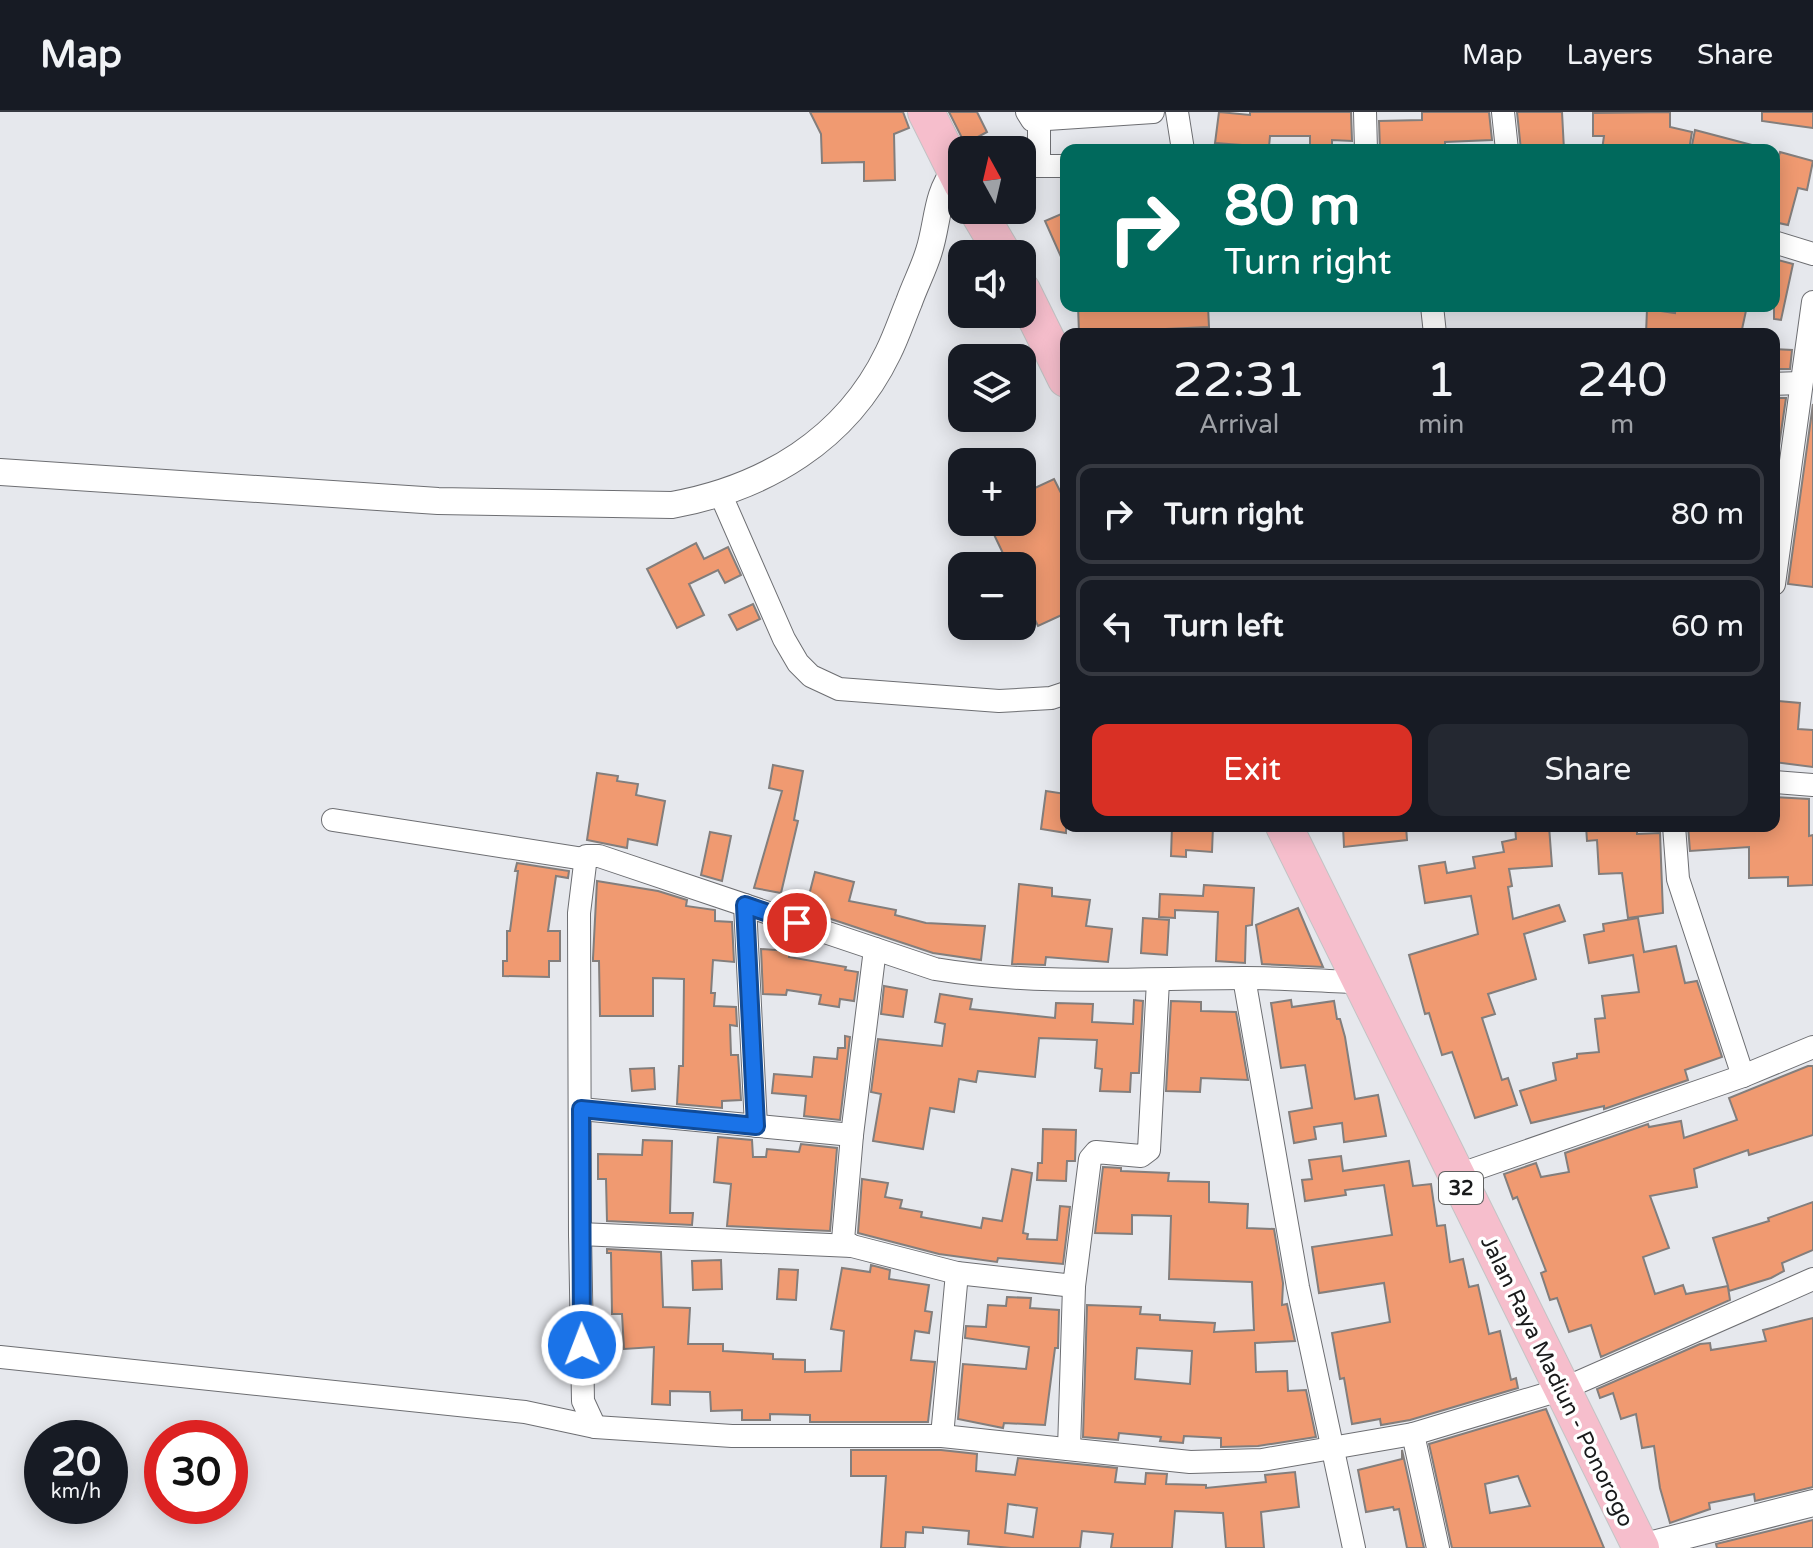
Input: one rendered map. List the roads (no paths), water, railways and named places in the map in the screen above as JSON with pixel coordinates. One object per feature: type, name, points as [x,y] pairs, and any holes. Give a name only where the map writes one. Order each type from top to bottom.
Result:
[{"type":"highway","points":[[926,112],[948,153]]},
{"type":"highway","points":[[1036,318],[1060,367]]},
{"type":"highway","name":"Jalan Raya Madiun - Ponorogo","points":[[1287,832],[1641,1548]]},
{"type":"street","points":[[1032,136],[1033,116],[1153,112]]},
{"type":"street","points":[[1177,112],[1182,144]]},
{"type":"street","points":[[1365,112],[1366,144]]},
{"type":"street","points":[[1503,112],[1506,144]]},
{"type":"street","points":[[1036,166],[1060,166]]},
{"type":"street","points":[[0,472],[438,501],[672,505],[720,493],[773,471],[810,450],[849,412],[888,355],[929,251],[943,185],[948,182]]},
{"type":"street","points":[[1780,244],[1813,254]]},
{"type":"street","points":[[1780,539],[1813,302]]},
{"type":"street","points":[[1780,384],[1801,383]]},
{"type":"street","points":[[720,493],[784,639],[798,663],[811,676],[839,689],[999,701],[1060,695]]},
{"type":"street","points":[[1780,782],[1813,785]]},
{"type":"street","points":[[333,820],[584,859],[591,854],[935,969],[969,975],[1158,981],[1244,978],[1361,982]]},
{"type":"street","points":[[1674,832],[1678,879],[1743,1076]]},
{"type":"street","points":[[584,859],[579,913],[583,1401],[595,1427]]},
{"type":"street","points":[[745,905],[756,1126]]},
{"type":"street","points":[[852,1246],[846,1243],[842,1235],[875,949]]},
{"type":"street","points":[[1244,978],[1298,1287],[1354,1548]]},
{"type":"street","points":[[1069,1449],[1074,1286],[1090,1159],[1096,1152],[1141,1156],[1149,1150],[1158,981]]},
{"type":"street","points":[[1455,1176],[1743,1076],[1813,1047]]},
{"type":"street","points":[[581,1109],[852,1135]]},
{"type":"street","points":[[580,1234],[852,1246],[957,1273],[1074,1286]]},
{"type":"street","points":[[942,1436],[957,1273]]},
{"type":"street","points":[[0,1357],[525,1412],[595,1427],[732,1436],[942,1436],[1190,1462],[1262,1460],[1413,1434],[1563,1389],[1813,1279]]},
{"type":"street","points":[[1413,1434],[1438,1548]]},
{"type":"street","points":[[1641,1548],[1813,1503]]}]
